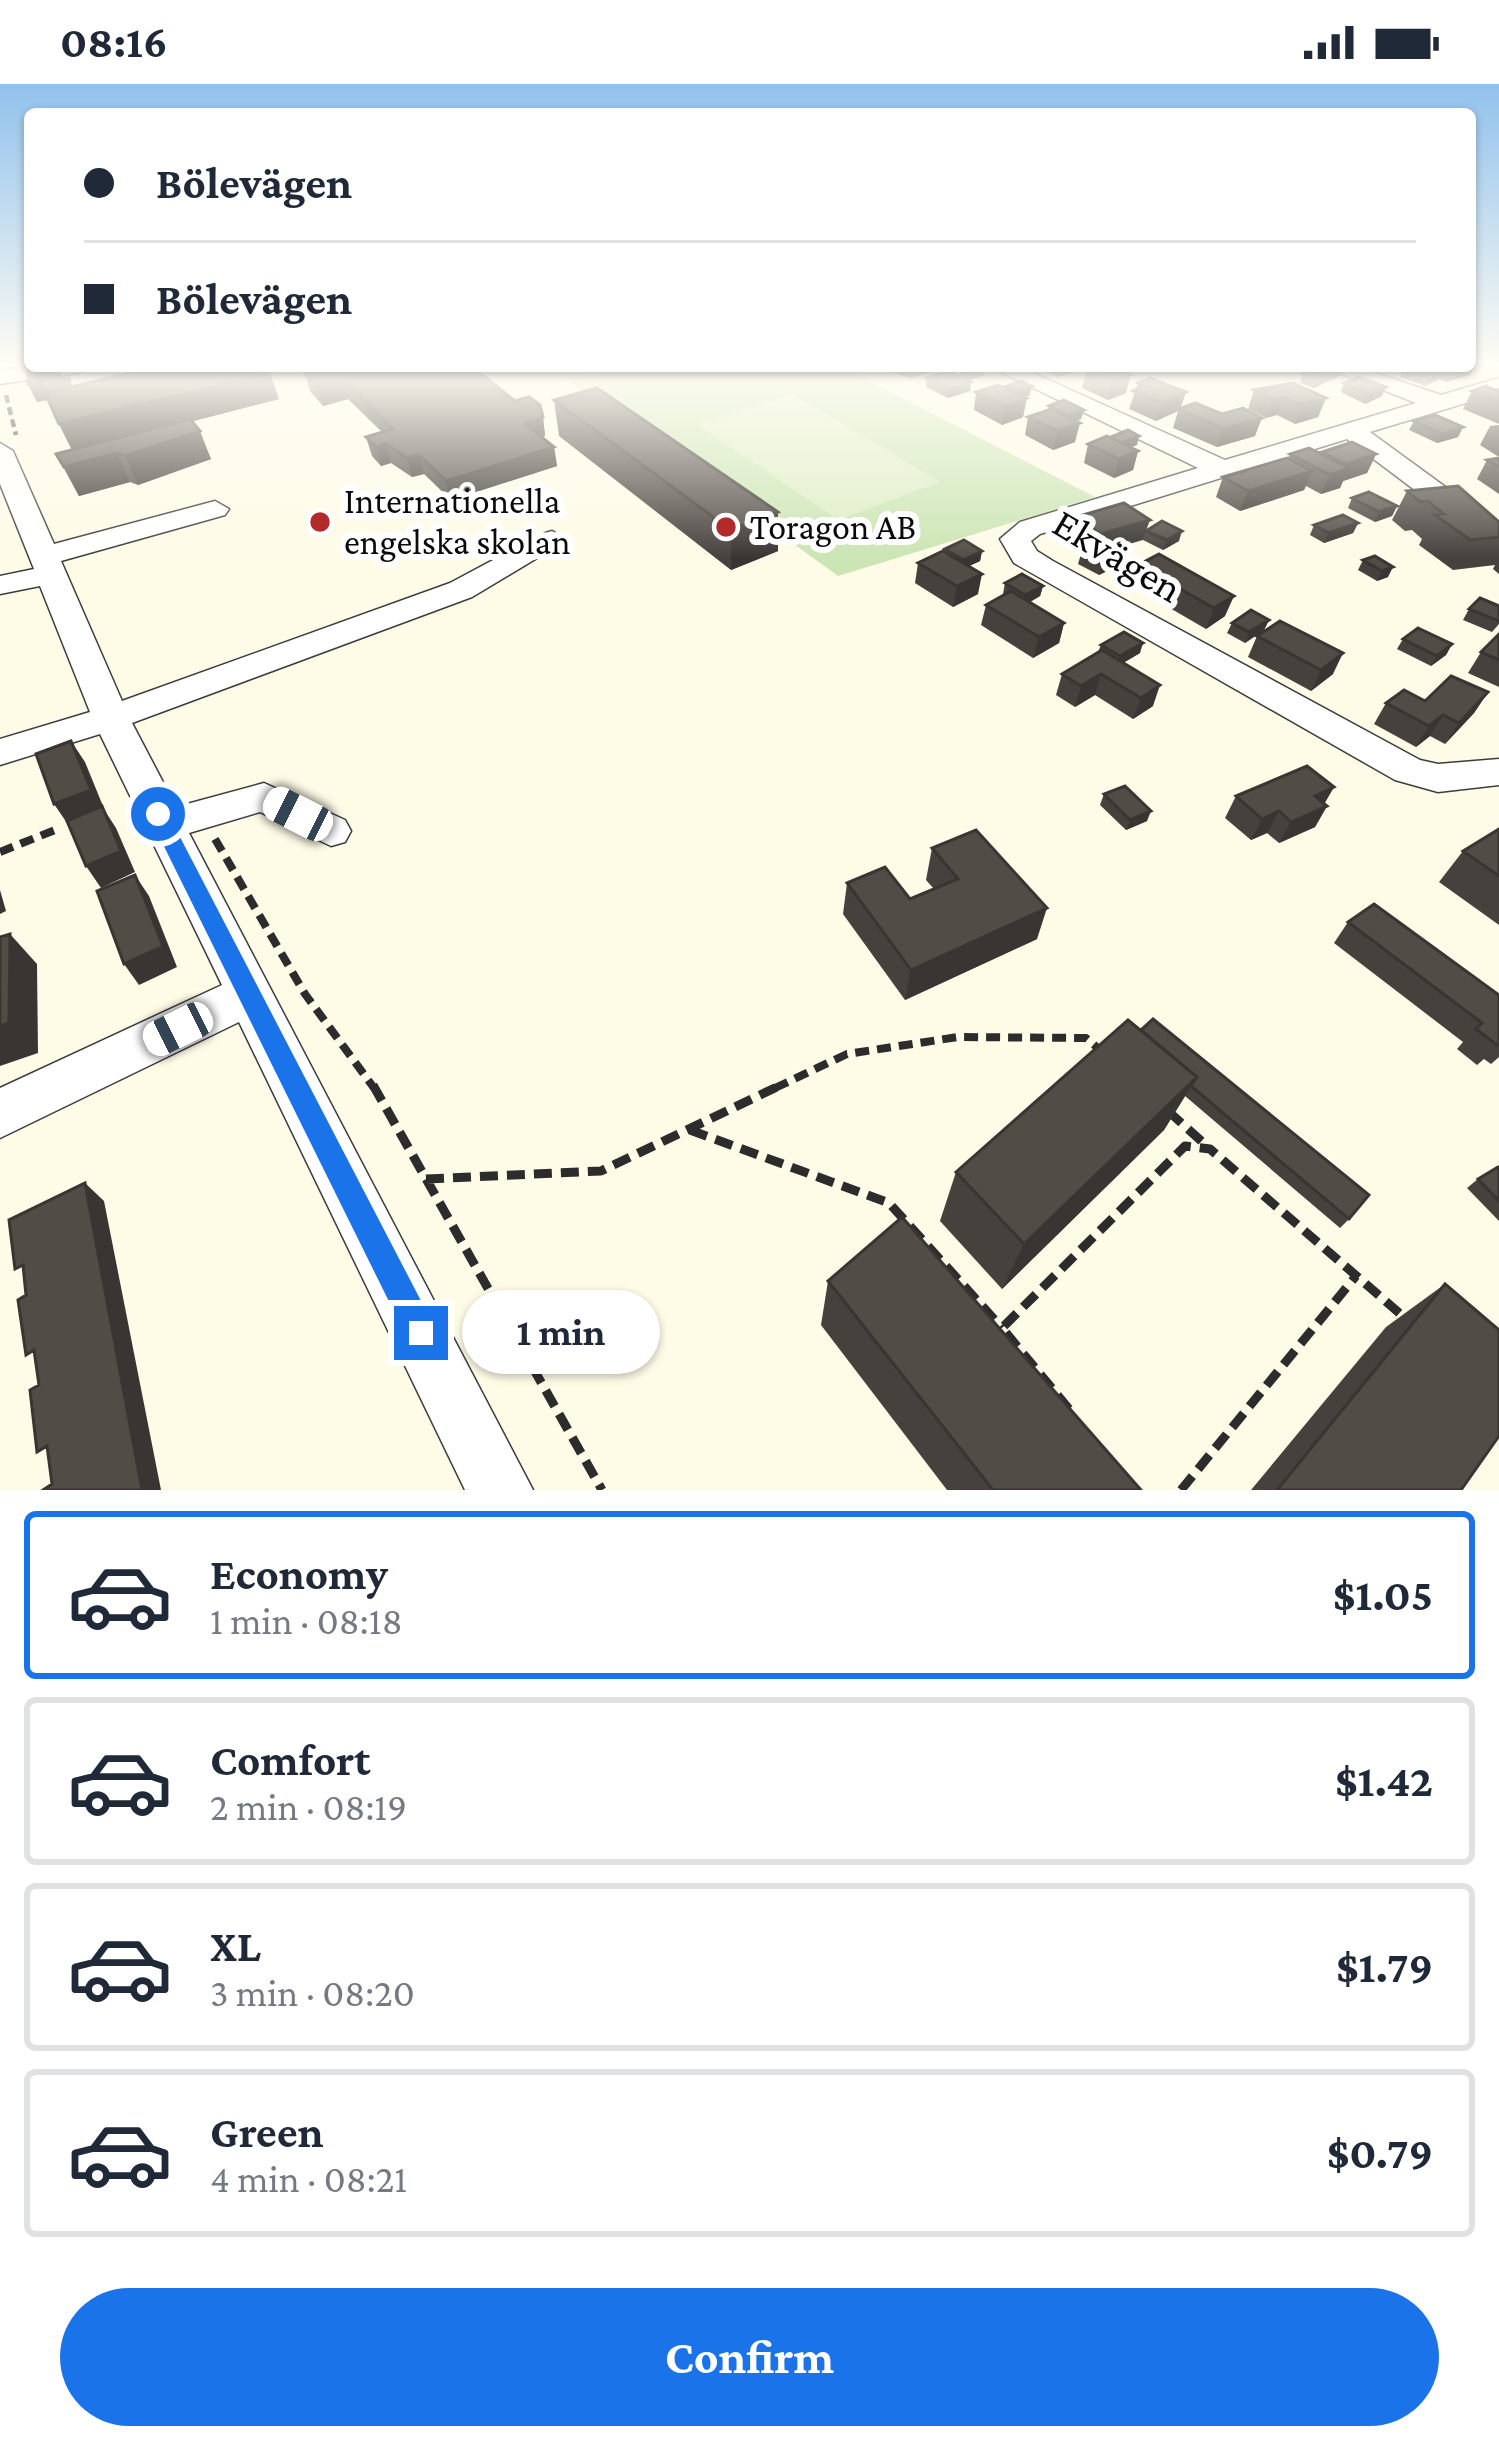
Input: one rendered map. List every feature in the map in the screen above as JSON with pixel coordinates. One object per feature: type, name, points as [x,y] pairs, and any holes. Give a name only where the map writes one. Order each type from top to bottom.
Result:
[{"type":"street","points":[[1132,428],[1222,469]]},
{"type":"street","name":"Ekvägen","points":[[1360,428],[1030,528],[1016,539],[1017,548],[1042,567],[1409,771],[1469,778],[1499,772]]},
{"type":"street","points":[[1352,430],[1499,540]]},
{"type":"street","points":[[10,448],[9,495],[48,565],[111,718],[183,820],[252,993],[500,1490]]},
{"type":"street","points":[[0,585],[214,509]]},
{"type":"street","points":[[0,752],[111,718],[461,590],[552,541]]},
{"type":"street","points":[[183,820],[264,796],[332,831]]},
{"type":"street","points":[[0,1114],[252,993]]},
{"type":"path","points":[[183,820],[305,994],[360,1063],[602,1490]]},
{"type":"path","points":[[0,852],[55,830]]},
{"type":"path","points":[[426,1179],[601,1171],[847,1054],[958,1037],[1086,1038],[1104,1054]]},
{"type":"path","points":[[1157,1101],[1410,1322]]},
{"type":"path","points":[[688,1130],[890,1203],[1077,1418]]},
{"type":"path","points":[[1002,1328],[1185,1146],[1210,1148]]},
{"type":"path","points":[[1181,1490],[1356,1276]]},
{"type":"green space","points":[[633,428],[960,428],[1095,497],[838,576]]},
{"type":"green space","points":[[702,428],[849,428],[940,482],[838,520]]},
{"type":"building","points":[[157,428],[200,431],[125,456],[117,453],[64,467],[56,454]]},
{"type":"building","points":[[530,428],[554,447],[446,481],[419,455],[407,458],[386,444],[376,447],[366,437],[393,429]]},
{"type":"building","points":[[592,428],[655,428],[778,512],[731,530]]},
{"type":"building","points":[[1428,428],[1461,428],[1442,434]]},
{"type":"building","points":[[1128,430],[1139,436],[1122,443],[1111,437]]},
{"type":"building","points":[[1107,436],[1138,451],[1119,459],[1088,444]]},
{"type":"building","points":[[1352,442],[1376,454],[1346,464],[1322,452]]},
{"type":"building","points":[[1309,448],[1349,468],[1330,475],[1290,454]]},
{"type":"building","points":[[1287,458],[1312,471],[1248,491],[1223,477]]},
{"type":"building","points":[[1458,486],[1499,522],[1499,537],[1470,540],[1435,515],[1444,514],[1428,501],[1420,502],[1407,491]]},
{"type":"building","points":[[1369,492],[1397,506],[1379,512],[1352,498]]},
{"type":"building","points":[[1124,503],[1150,520],[1101,534],[1076,517]]},
{"type":"building","points":[[1343,515],[1358,523],[1329,533],[1314,525]]},
{"type":"building","points":[[1162,521],[1182,531],[1167,540],[1146,531]]},
{"type":"building","points":[[964,540],[982,551],[963,560],[945,549]]},
{"type":"building","points":[[1099,545],[1120,556],[1102,565],[1081,554]]},
{"type":"building","points":[[943,551],[982,574],[957,586],[918,563]]},
{"type":"building","points":[[1159,554],[1234,596],[1214,608],[1138,565]]},
{"type":"building","points":[[1375,556],[1393,567],[1382,571],[1363,560]]},
{"type":"building","points":[[1022,574],[1043,586],[1025,595],[1005,583]]},
{"type":"building","points":[[1011,591],[1064,623],[1039,637],[986,605]]},
{"type":"building","points":[[1480,598],[1499,606],[1499,621],[1469,609]]},
{"type":"building","points":[[1251,610],[1269,620],[1249,632],[1232,623]]},
{"type":"building","points":[[1280,621],[1343,653],[1321,670],[1257,636]]},
{"type":"building","points":[[1418,628],[1452,644],[1437,656],[1403,639]]},
{"type":"building","points":[[1124,632],[1143,643],[1120,656],[1101,645]]},
{"type":"building","points":[[1499,634],[1499,660],[1481,652]]},
{"type":"building","points":[[1102,650],[1160,685],[1141,698],[1101,674],[1081,686],[1062,674]]},
{"type":"building","points":[[1451,676],[1488,692],[1459,723],[1443,715],[1429,726],[1386,703],[1404,690],[1425,701]]},
{"type":"building","points":[[71,741],[91,790],[54,804],[36,754]]},
{"type":"building","points":[[1307,766],[1334,787],[1315,796],[1327,806],[1291,822],[1279,811],[1262,819],[1236,796]]},
{"type":"building","points":[[1125,786],[1151,811],[1130,820],[1104,794]]},
{"type":"building","points":[[102,806],[121,851],[86,866],[67,821]]},
{"type":"building","points":[[1499,829],[1499,876],[1463,851]]},
{"type":"building","points":[[976,830],[1047,908],[911,970],[847,883],[885,867],[910,899],[958,879],[932,848]]},
{"type":"building","points":[[135,875],[163,946],[124,964],[97,891]]},
{"type":"building","points":[[1374,904],[1499,995],[1499,1044],[1476,1029],[1482,1023],[1348,922]]},
{"type":"building","points":[[10,934],[9,1023],[0,1026],[0,937]]},
{"type":"building","points":[[1153,1019],[1369,1195],[1349,1219],[1191,1086],[1197,1077],[1141,1030]]},
{"type":"building","points":[[1128,1020],[1197,1077],[1024,1244],[956,1172]]},
{"type":"building","points":[[1499,1167],[1499,1201],[1478,1179]]},
{"type":"building","points":[[85,1183],[142,1490],[43,1490],[52,1484],[47,1446],[37,1452],[30,1390],[39,1385],[34,1350],[26,1355],[18,1300],[26,1295],[23,1265],[15,1269],[9,1220]]},
{"type":"building","points":[[902,1217],[1141,1490],[993,1490],[828,1281]]},
{"type":"building","points":[[1445,1284],[1499,1330],[1499,1436],[1461,1490],[1277,1490]]},
{"type":"place","name":"Internationella engelska skolan","points":[[320,522]]},
{"type":"place","name":"Toragon AB","points":[[726,527]]},
{"type":"route","points":[[158,814],[421,1333]]}]
